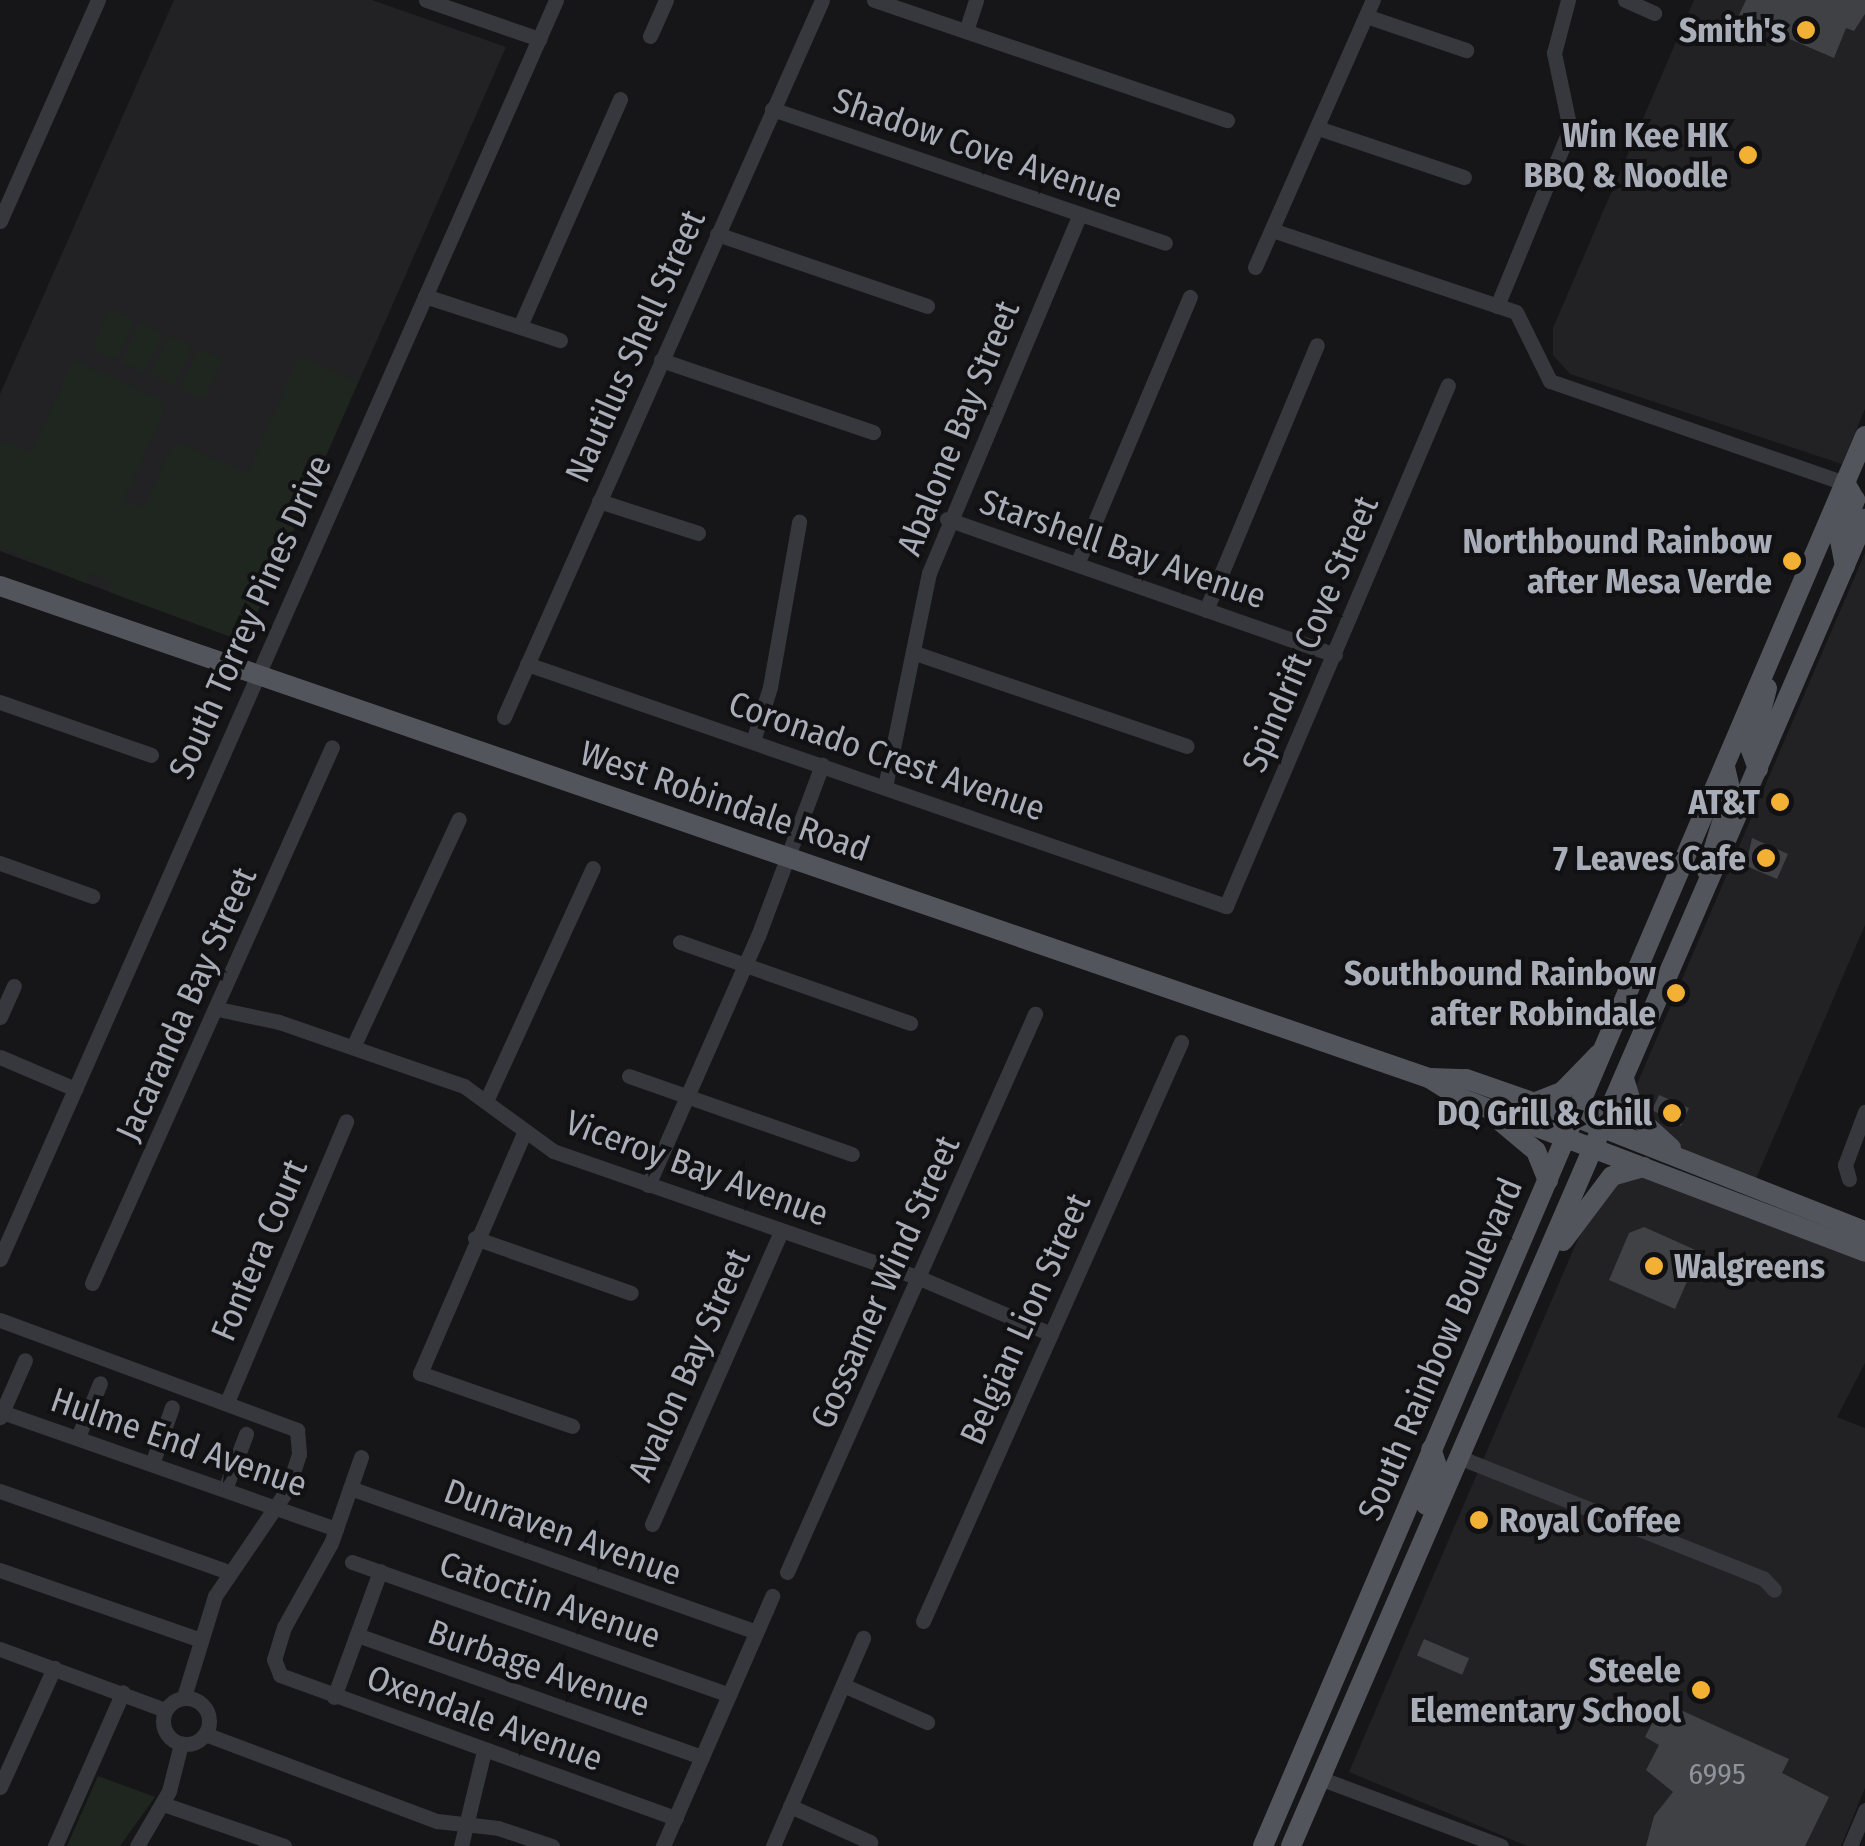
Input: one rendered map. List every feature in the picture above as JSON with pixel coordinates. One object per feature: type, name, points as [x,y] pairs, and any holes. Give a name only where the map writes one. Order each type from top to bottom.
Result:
[{"type":"main road","name":"South Rainbow Boulevard","points":[[1263,1846],[1865,436]]},
{"type":"main road","points":[[1845,482],[1855,500],[1840,540],[1845,566]]},
{"type":"main road","name":"South Rainbow Boulevard","points":[[1287,1846],[1322,1779],[1865,519]]},
{"type":"main road","name":"West Robindale Road","points":[[0,586],[1429,1078],[1463,1099],[1688,1162],[1865,1230]]},
{"type":"main road","points":[[1758,769],[1751,750],[1769,666]]},
{"type":"main road","points":[[1706,893],[1708,854],[1731,793],[1725,768]]},
{"type":"main road","points":[[1533,1103],[1562,1092],[1605,1050]]},
{"type":"main road","name":"West Robindale Road","points":[[1429,1078],[1466,1079],[1533,1103],[1571,1127]]},
{"type":"main road","points":[[1625,1082],[1635,1115],[1688,1162]]},
{"type":"main road","points":[[1463,1099],[1527,1142],[1548,1181]]},
{"type":"main road","name":"West Robindale Road","points":[[1600,1138],[1644,1166],[1865,1252]]},
{"type":"main road","points":[[1540,1270],[1612,1176],[1644,1166]]},
{"type":"main road","points":[[1766,1213],[1771,1206],[1836,1220]]},
{"type":"main road","points":[[1461,1458],[1455,1442],[1472,1397],[1470,1359]]},
{"type":"main road","points":[[1425,1541],[1424,1509],[1439,1472],[1431,1449]]},
{"type":"main road","points":[[1322,1779],[1316,1760],[1329,1727],[1326,1698]]},
{"type":"main road","points":[[1286,1791],[1296,1802],[1287,1846]]},
{"type":"street","points":[[0,221],[98,0]]},
{"type":"street","points":[[426,0],[539,39]]},
{"type":"street","name":"South Torrey Pines Drive","points":[[0,1259],[556,0]]},
{"type":"street","points":[[650,36],[666,0]]},
{"type":"street","name":"Nautilus Shell Street","points":[[504,717],[772,109],[800,64],[822,0]]},
{"type":"street","points":[[874,0],[1227,120]]},
{"type":"street","points":[[966,31],[976,0]]},
{"type":"street","points":[[1497,306],[1570,129],[1554,53],[1568,0]]},
{"type":"street","points":[[1625,0],[1654,13]]},
{"type":"street","points":[[1255,267],[1370,8],[1466,50]]},
{"type":"street","points":[[520,326],[620,100]]},
{"type":"street","name":"Shadow Cove Avenue","points":[[772,109],[1165,243]]},
{"type":"street","points":[[1318,128],[1464,176]]},
{"type":"street","name":"Abalone Bay Street","points":[[884,787],[947,519],[1080,214]]},
{"type":"street","points":[[1272,230],[1516,312],[1532,332],[1537,367],[1550,381],[1845,482]]},
{"type":"street","points":[[717,234],[927,306]]},
{"type":"street","points":[[425,296],[560,340]]},
{"type":"street","points":[[1076,564],[1190,297]]},
{"type":"street","points":[[1206,610],[1316,345]]},
{"type":"street","points":[[662,360],[873,432]]},
{"type":"street","name":"Spindrift Cove Street","points":[[1226,906],[1448,386]]},
{"type":"street","points":[[599,500],[698,534]]},
{"type":"street","name":"Starshell Bay Avenue","points":[[947,519],[1335,655]]},
{"type":"street","points":[[752,741],[770,687],[799,522]]},
{"type":"street","points":[[915,653],[1186,746]]},
{"type":"street","name":"Coronado Crest Avenue","points":[[527,664],[1226,906]]},
{"type":"street","points":[[0,702],[151,755]]},
{"type":"street","name":"Jacaranda Bay Street","points":[[92,1283],[218,1010],[332,748]]},
{"type":"street","points":[[648,1185],[790,857],[822,765]]},
{"type":"street","points":[[353,1047],[459,819]]},
{"type":"street","points":[[0,864],[92,896]]},
{"type":"street","points":[[487,1099],[593,868]]},
{"type":"street","points":[[680,942],[910,1023]]},
{"type":"street","points":[[0,1017],[14,986]]},
{"type":"street","name":"Viceroy Bay Avenue","points":[[218,1010],[353,1047],[487,1099],[524,1132],[648,1185],[922,1279],[1051,1334]]},
{"type":"street","name":"Gossamer Wind Street","points":[[787,1572],[922,1279],[1036,1014]]},
{"type":"street","name":"Belgian Lion Street","points":[[923,1621],[1181,1042]]},
{"type":"street","points":[[0,1057],[76,1089]]},
{"type":"street","points":[[630,1076],[852,1154]]},
{"type":"street","points":[[1849,1179],[1845,1164],[1865,1112]]},
{"type":"street","name":"Fontera Court","points":[[227,1402],[346,1121]]},
{"type":"street","points":[[524,1132],[420,1373],[572,1426]]},
{"type":"street","name":"Avalon Bay Street","points":[[652,1524],[781,1230]]},
{"type":"street","points":[[475,1238],[631,1294]]},
{"type":"street","points":[[0,1320],[227,1402],[299,1434],[278,1508],[228,1572],[198,1639],[184,1697],[165,1710]]},
{"type":"street","points":[[1,1414],[24,1360]]},
{"type":"street","points":[[78,1436],[100,1383]]},
{"type":"street","points":[[152,1464],[172,1407]]},
{"type":"street","name":"Hulme End Avenue","points":[[1,1414],[78,1436],[336,1529]]},
{"type":"street","points":[[225,1489],[246,1434]]},
{"type":"street","points":[[336,1529],[361,1457]]},
{"type":"street","points":[[1461,1458],[1763,1578],[1774,1590]]},
{"type":"street","name":"Dunraven Avenue","points":[[350,1488],[756,1632]]},
{"type":"street","points":[[0,1491],[228,1572]]},
{"type":"street","name":"Oxendale Avenue","points":[[336,1529],[294,1600],[276,1649],[277,1671],[334,1697],[676,1818]]},
{"type":"street","name":"Catoctin Avenue","points":[[352,1562],[730,1695]]},
{"type":"street","points":[[0,1570],[198,1639]]},
{"type":"street","points":[[334,1697],[380,1572]]},
{"type":"street","points":[[664,1846],[772,1596]]},
{"type":"street","name":"Burbage Avenue","points":[[357,1635],[702,1757]]},
{"type":"street","points":[[774,1846],[862,1638]]},
{"type":"street","points":[[0,1648],[165,1710]]},
{"type":"street","points":[[0,1787],[54,1668]]},
{"type":"street","points":[[843,1685],[927,1722]]},
{"type":"street","points":[[55,1846],[124,1692]]},
{"type":"street","points":[[184,1697],[208,1713],[205,1734]]},
{"type":"street","points":[[165,1710],[164,1731],[181,1744]]},
{"type":"street","points":[[181,1744],[205,1734],[437,1822],[463,1824],[552,1846]]},
{"type":"street","points":[[137,1846],[163,1804],[181,1744]]},
{"type":"street","points":[[461,1846],[463,1824],[484,1751]]},
{"type":"street","points":[[1322,1779],[1502,1846]]},
{"type":"street","points":[[163,1804],[284,1846]]},
{"type":"street","points":[[790,1806],[870,1842]]},
{"type":"street","points":[[1850,1846],[1865,1810]]},
{"type":"shaded area","points":[[174,0],[372,0],[506,47],[244,642],[0,551],[0,394]]},
{"type":"shaded area","points":[[1694,0],[1865,0],[1865,409],[1842,464],[1570,374],[1553,355],[1553,328]]},
{"type":"shaded area","points":[[110,309],[135,320],[117,360],[92,349]]},
{"type":"shaded area","points":[[140,322],[164,333],[145,373],[121,362]]},
{"type":"shaded area","points":[[169,335],[193,346],[174,386],[150,375]]},
{"type":"shaded area","points":[[198,348],[223,359],[205,399],[180,388]]},
{"type":"shaded area","points":[[299,356],[358,382],[250,630],[237,639],[109,592],[113,581],[90,573],[85,583],[0,547],[0,440],[31,452],[74,361],[161,399],[164,413],[123,501],[144,508],[171,448],[181,444],[248,473]]},
{"type":"shaded area","points":[[1865,553],[1865,925],[1755,1181],[1686,1151],[1638,1111],[1634,1091]]},
{"type":"shaded area","points":[[1640,1174],[1865,1262],[1865,1363],[1837,1417],[1865,1428],[1865,1788],[1841,1846],[1527,1846],[1349,1772],[1587,1218],[1617,1180]]},
{"type":"shaded area","points":[[98,1776],[155,1797],[120,1846],[67,1846]]},
{"type":"building","name":"Smith's","points":[[1746,0],[1865,0],[1865,14],[1854,31],[1846,28],[1834,58],[1738,17]]},
{"type":"building","name":"7 Leaves Cafe","points":[[1752,838],[1788,854],[1777,879],[1746,866]]},
{"type":"building","name":"DQ Grill & Chill","points":[[1659,1095],[1689,1108],[1681,1126],[1652,1110]]},
{"type":"building","name":"Walgreens","points":[[1644,1227],[1700,1252],[1675,1309],[1609,1280],[1629,1233]]},
{"type":"building","points":[[1424,1639],[1469,1658],[1462,1675],[1417,1656]]},
{"type":"building","name":"Steele Elementary School","points":[[1663,1702],[1789,1759],[1782,1773],[1829,1797],[1805,1846],[1646,1846],[1654,1816],[1673,1792],[1646,1770],[1659,1745],[1645,1737]]},
{"type":"place","name":"Smith's","points":[[1806,30]]},
{"type":"place","name":"Win Kee HK BBQ & Noodle","points":[[1748,155]]},
{"type":"place","name":"Northbound Rainbow after Mesa Verde","points":[[1792,561]]},
{"type":"place","name":"AT&T","points":[[1780,802]]},
{"type":"place","name":"7 Leaves Cafe","points":[[1766,858]]},
{"type":"place","name":"Southbound Rainbow after Robindale","points":[[1676,993]]},
{"type":"place","name":"DQ Grill & Chill","points":[[1672,1113]]},
{"type":"place","name":"Walgreens","points":[[1654,1266]]},
{"type":"place","name":"Royal Coffee","points":[[1479,1520]]},
{"type":"place","name":"Steele Elementary School","points":[[1701,1690]]}]
